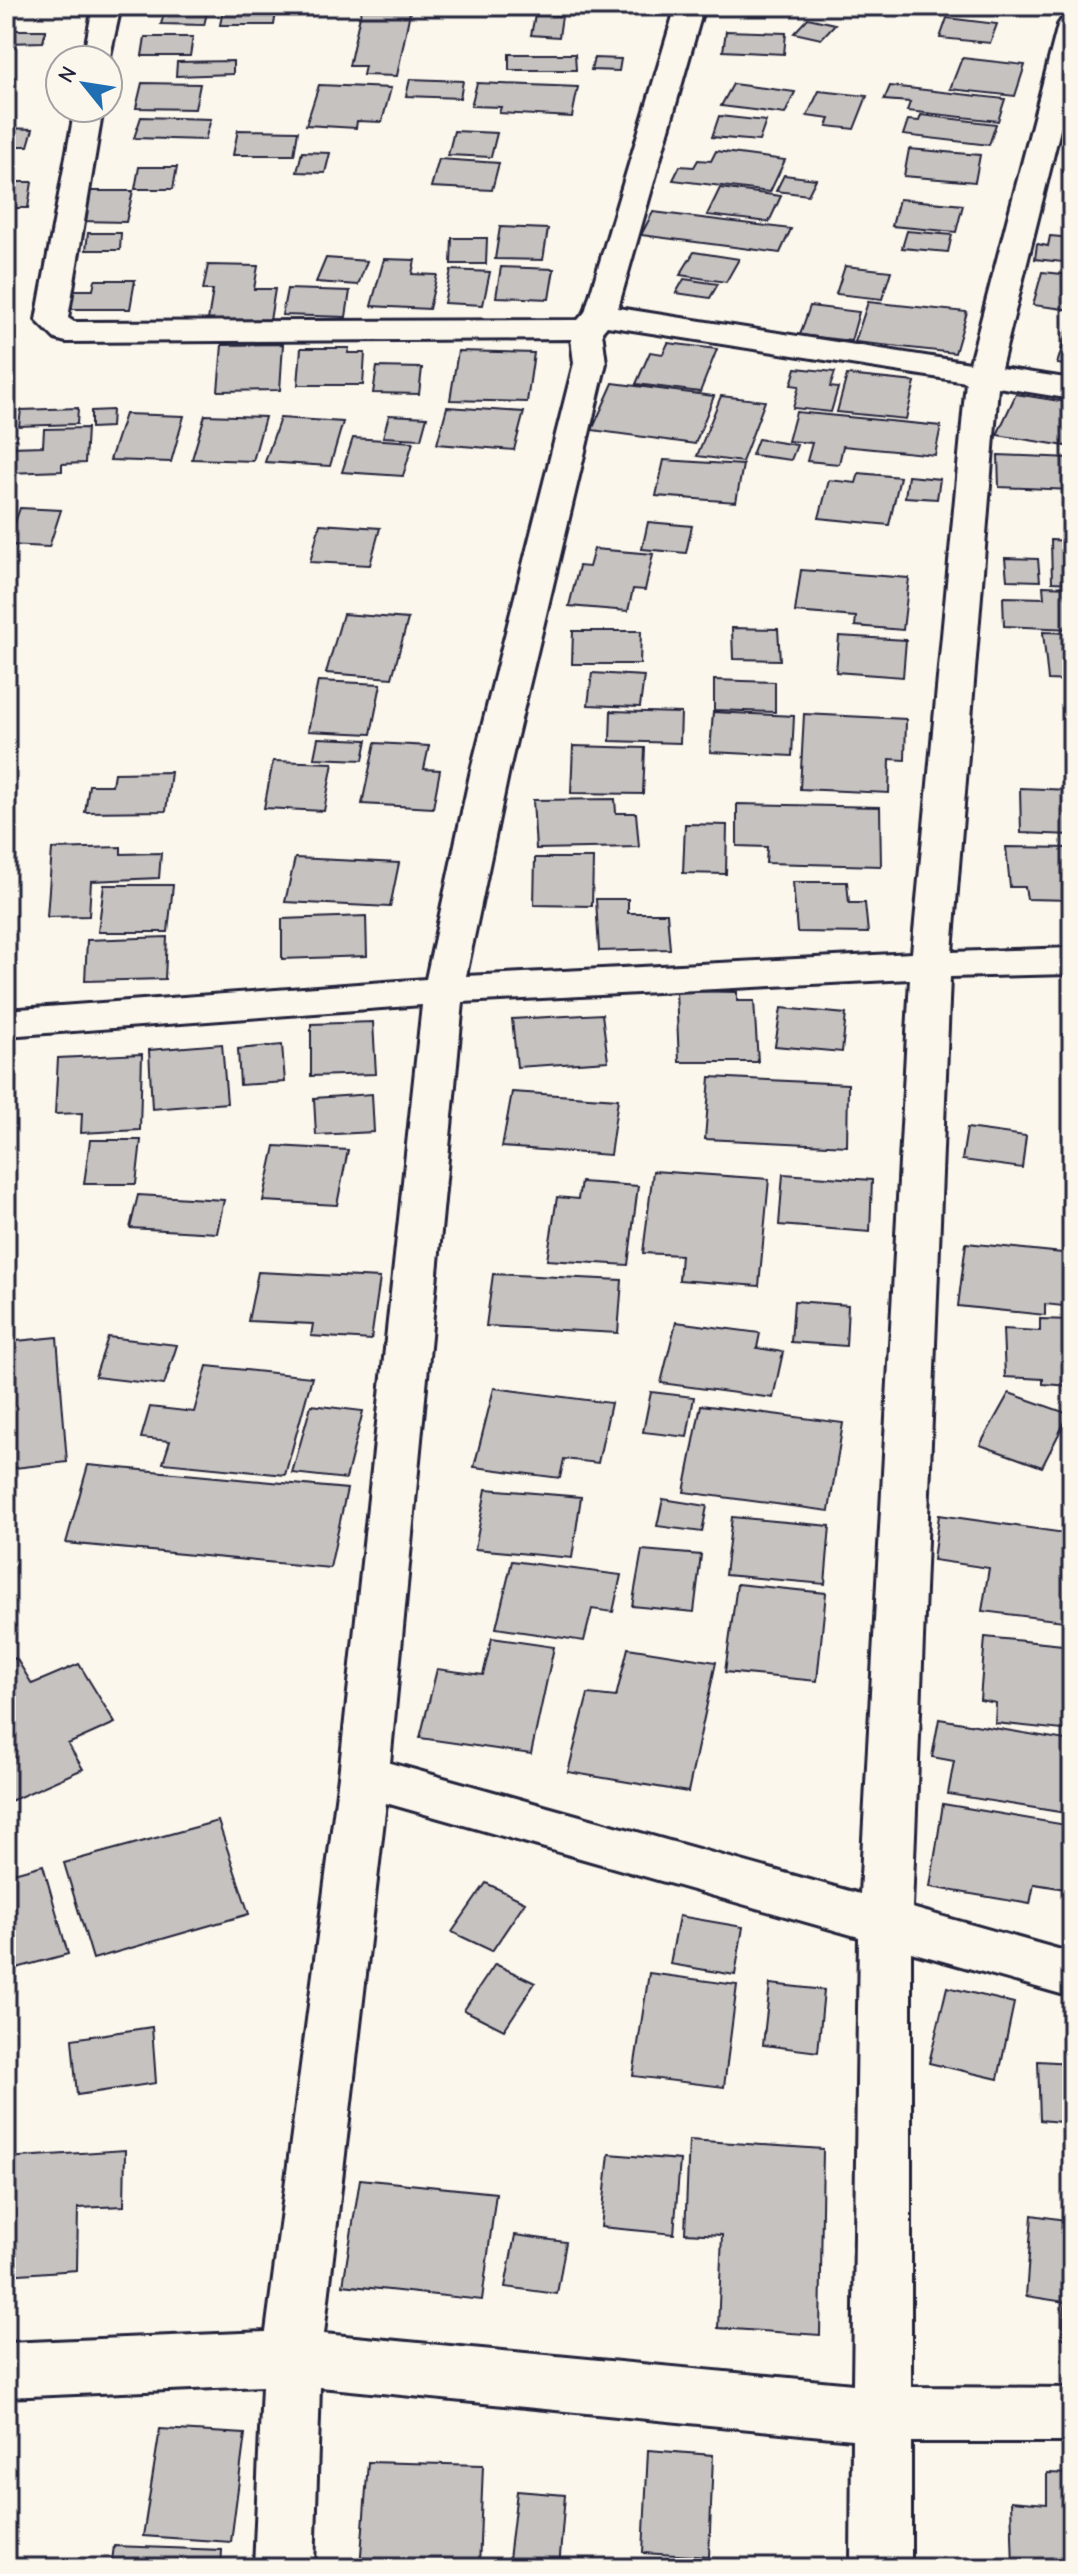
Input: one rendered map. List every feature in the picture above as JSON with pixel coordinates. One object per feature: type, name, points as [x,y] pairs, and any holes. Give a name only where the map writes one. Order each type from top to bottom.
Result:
[{"type":"street","points":[[100,44],[107,6]]},
{"type":"street","points":[[284,2568],[292,2358],[364,1776],[444,988],[490,770],[590,363],[593,322],[690,6]]},
{"type":"street","points":[[881,2568],[885,1921],[931,964],[983,374],[1072,25]]},
{"type":"street","points":[[86,124],[52,320],[66,332],[505,328],[593,322],[983,374],[1072,389]]},
{"type":"street","points":[[6,1023],[444,988],[931,964],[1072,961]]},
{"type":"street","points":[[364,1776],[1072,1975]]},
{"type":"street","points":[[6,2370],[292,2358],[882,2414],[1072,2415]]},
{"type":"building","points":[[224,6],[277,6],[274,25],[220,25]]},
{"type":"building","points":[[362,6],[411,7],[397,76],[363,75],[365,66],[349,66]]},
{"type":"building","points":[[166,8],[208,9],[204,25],[161,24]]},
{"type":"building","points":[[535,15],[562,16],[559,37],[531,35]]},
{"type":"building","points":[[808,18],[835,24],[821,39],[794,33]]},
{"type":"building","points":[[947,18],[997,24],[990,43],[940,38]]},
{"type":"building","points":[[11,30],[46,30],[43,42],[8,43]]},
{"type":"building","points":[[726,31],[786,33],[784,54],[723,51]]},
{"type":"building","points":[[145,37],[193,37],[190,56],[142,56]]},
{"type":"building","points":[[509,54],[575,54],[576,70],[509,70]]},
{"type":"building","points":[[594,58],[621,59],[619,71],[591,70]]},
{"type":"building","points":[[962,58],[1025,65],[1015,96],[950,89]]},
{"type":"building","points":[[233,61],[233,74],[176,76],[177,62]]},
{"type":"building","points":[[410,79],[463,81],[460,98],[406,96]]},
{"type":"building","points":[[142,83],[200,84],[195,109],[136,108]]},
{"type":"building","points":[[477,83],[578,87],[572,117],[499,113],[501,107],[471,106]]},
{"type":"building","points":[[733,84],[795,92],[785,114],[721,106]]},
{"type":"building","points":[[319,85],[391,88],[382,122],[357,121],[356,128],[306,125]]},
{"type":"building","points":[[890,86],[1005,99],[998,121],[907,111],[910,102],[884,100]]},
{"type":"building","points":[[819,91],[867,96],[854,129],[827,126],[830,119],[807,116]]},
{"type":"building","points":[[921,115],[996,124],[989,145],[903,135],[908,120],[919,121]]},
{"type":"building","points":[[719,116],[766,121],[759,141],[712,137]]},
{"type":"building","points":[[141,117],[211,119],[205,140],[134,138]]},
{"type":"building","points":[[6,128],[33,129],[28,146],[6,146]]},
{"type":"building","points":[[238,130],[298,131],[294,155],[233,155]]},
{"type":"building","points":[[454,131],[497,133],[491,157],[448,155]]},
{"type":"building","points":[[909,149],[980,155],[975,182],[904,176]]},
{"type":"building","points":[[716,151],[785,160],[770,192],[673,180],[680,166],[694,167],[698,160],[711,161]]},
{"type":"building","points":[[302,152],[330,153],[325,173],[297,172]]},
{"type":"building","points":[[439,159],[499,163],[492,190],[431,187]]},
{"type":"building","points":[[139,167],[177,167],[173,189],[135,189]]},
{"type":"building","points":[[784,175],[816,179],[808,195],[776,191]]},
{"type":"building","points":[[6,182],[32,182],[28,208],[6,208]]},
{"type":"building","points":[[720,188],[781,196],[769,222],[707,215]]},
{"type":"building","points":[[87,191],[133,191],[126,222],[80,221]]},
{"type":"building","points":[[899,199],[963,205],[956,232],[892,226]]},
{"type":"building","points":[[653,212],[791,229],[780,253],[641,235]]},
{"type":"building","points":[[500,227],[548,229],[543,260],[495,259]]},
{"type":"building","points":[[907,231],[952,235],[948,252],[902,248]]},
{"type":"building","points":[[88,233],[121,233],[120,250],[86,250]]},
{"type":"building","points":[[1050,236],[1072,238],[1072,263],[1035,259],[1037,244],[1048,246]]},
{"type":"building","points":[[452,238],[487,238],[486,264],[451,264]]},
{"type":"building","points":[[694,252],[739,259],[726,282],[680,275]]},
{"type":"building","points":[[326,258],[367,261],[358,285],[316,282]]},
{"type":"building","points":[[384,259],[415,260],[412,274],[437,275],[429,309],[371,306]]},
{"type":"building","points":[[208,265],[258,266],[254,289],[275,289],[269,327],[207,326],[213,290],[203,290]]},
{"type":"building","points":[[845,266],[891,271],[882,299],[836,294]]},
{"type":"building","points":[[501,267],[554,269],[549,299],[496,297]]},
{"type":"building","points":[[451,270],[490,272],[483,305],[444,303]]},
{"type":"building","points":[[1042,272],[1072,275],[1072,310],[1033,305]]},
{"type":"building","points":[[684,279],[718,284],[710,298],[676,293]]},
{"type":"building","points":[[95,280],[135,280],[130,309],[65,309],[69,290],[93,290]]},
{"type":"building","points":[[287,289],[350,291],[346,317],[282,315]]},
{"type":"building","points":[[868,302],[967,312],[955,353],[855,342]]},
{"type":"building","points":[[810,306],[859,312],[851,341],[800,335]]},
{"type":"building","points":[[1072,316],[1072,366],[1057,364]]},
{"type":"building","points":[[668,343],[717,349],[700,392],[636,384],[650,352],[663,354]]},
{"type":"building","points":[[283,344],[280,390],[218,391],[222,345]]},
{"type":"building","points":[[301,348],[349,348],[348,353],[365,353],[363,385],[298,385]]},
{"type":"building","points":[[458,351],[534,353],[527,402],[450,400]]},
{"type":"building","points":[[377,367],[422,368],[419,394],[373,393]]},
{"type":"building","points":[[796,368],[835,372],[830,387],[838,388],[831,412],[793,408],[799,386],[791,385]]},
{"type":"building","points":[[847,375],[915,382],[906,419],[837,412]]},
{"type":"building","points":[[613,383],[714,396],[695,444],[592,430]]},
{"type":"building","points":[[1016,394],[1072,403],[1072,447],[997,435]]},
{"type":"building","points":[[721,396],[765,401],[742,462],[697,456]]},
{"type":"building","points":[[447,407],[524,412],[514,450],[437,444]]},
{"type":"building","points":[[78,408],[77,424],[19,426],[21,410]]},
{"type":"building","points":[[112,410],[111,427],[91,428],[91,411]]},
{"type":"building","points":[[796,412],[941,426],[935,455],[843,446],[839,464],[807,461],[812,443],[788,441]]},
{"type":"building","points":[[125,414],[184,416],[171,462],[110,460]]},
{"type":"building","points":[[205,415],[265,417],[253,461],[192,459]]},
{"type":"building","points":[[389,415],[427,417],[421,439],[383,437]]},
{"type":"building","points":[[280,418],[343,422],[330,466],[265,462]]},
{"type":"building","points":[[87,428],[85,463],[62,464],[62,471],[8,473],[10,447],[43,446],[44,429]]},
{"type":"building","points":[[353,438],[413,442],[403,476],[342,472]]},
{"type":"building","points":[[758,439],[797,445],[791,460],[752,455]]},
{"type":"building","points":[[998,455],[1072,458],[1072,490],[999,487]]},
{"type":"building","points":[[664,460],[743,465],[736,502],[656,496]]},
{"type":"building","points":[[859,473],[900,477],[889,525],[819,518],[829,480],[856,483]]},
{"type":"building","points":[[908,476],[940,479],[937,499],[905,497]]},
{"type":"building","points":[[20,508],[61,510],[49,547],[7,545]]},
{"type":"building","points":[[648,522],[692,526],[686,553],[642,549]]},
{"type":"building","points":[[320,524],[380,528],[370,565],[310,562]]},
{"type":"building","points":[[1051,540],[1072,541],[1072,583],[1052,582]]},
{"type":"building","points":[[594,549],[653,554],[645,590],[633,589],[628,611],[569,606],[579,566],[589,567]]},
{"type":"building","points":[[1005,558],[1038,559],[1040,581],[1007,580]]},
{"type":"building","points":[[801,570],[909,578],[903,630],[855,626],[856,617],[795,612]]},
{"type":"building","points":[[1043,586],[1072,587],[1072,629],[1004,626],[1003,597],[1044,598]]},
{"type":"building","points":[[343,614],[408,619],[392,678],[326,673]]},
{"type":"building","points":[[732,628],[778,629],[780,660],[733,659]]},
{"type":"building","points":[[573,631],[641,631],[640,664],[572,664]]},
{"type":"building","points":[[1043,632],[1072,633],[1072,681],[1048,680]]},
{"type":"building","points":[[839,636],[906,640],[903,677],[836,672]]},
{"type":"building","points":[[592,673],[644,676],[640,707],[588,705]]},
{"type":"building","points":[[714,680],[775,682],[775,712],[714,710]]},
{"type":"building","points":[[318,681],[381,684],[371,734],[308,731]]},
{"type":"building","points":[[611,711],[681,713],[680,743],[610,741]]},
{"type":"building","points":[[713,712],[794,716],[792,756],[710,752]]},
{"type":"building","points":[[804,714],[906,719],[905,760],[890,759],[889,793],[800,789]]},
{"type":"building","points":[[318,738],[367,740],[363,760],[314,758]]},
{"type":"building","points":[[375,743],[429,746],[424,769],[440,770],[433,808],[362,804]]},
{"type":"building","points":[[573,746],[645,748],[643,794],[571,793]]},
{"type":"building","points":[[273,761],[333,763],[324,811],[264,808]]},
{"type":"building","points":[[171,772],[166,811],[85,812],[89,785],[112,785],[114,773]]},
{"type":"building","points":[[1020,788],[1072,790],[1072,835],[1021,833]]},
{"type":"building","points":[[615,799],[616,813],[636,813],[639,847],[536,849],[533,800]]},
{"type":"building","points":[[737,804],[880,807],[881,866],[766,863],[767,847],[737,846]]},
{"type":"building","points":[[685,824],[727,825],[726,874],[683,873]]},
{"type":"building","points":[[121,847],[121,854],[161,853],[159,878],[91,881],[89,916],[47,917],[52,849]]},
{"type":"building","points":[[1006,847],[1072,848],[1072,900],[1027,899],[1025,887],[1010,887]]},
{"type":"building","points":[[295,858],[399,863],[390,907],[285,902]]},
{"type":"building","points":[[535,858],[593,858],[592,906],[534,905]]},
{"type":"building","points":[[793,882],[847,882],[849,903],[865,903],[868,933],[797,932]]},
{"type":"building","points":[[104,885],[173,885],[168,932],[98,932]]},
{"type":"building","points":[[596,899],[628,899],[628,913],[667,913],[670,949],[599,951]]},
{"type":"building","points":[[366,916],[367,956],[282,959],[282,919]]},
{"type":"building","points":[[167,937],[165,979],[85,981],[87,940]]},
{"type":"building","points":[[676,991],[737,992],[737,1001],[754,1001],[758,1062],[679,1062]]},
{"type":"building","points":[[781,1008],[846,1014],[842,1052],[775,1046]]},
{"type":"building","points":[[602,1014],[608,1061],[517,1067],[512,1019]]},
{"type":"building","points":[[373,1022],[376,1074],[311,1076],[311,1024]]},
{"type":"building","points":[[222,1044],[227,1103],[152,1109],[149,1050]]},
{"type":"building","points":[[282,1045],[285,1082],[240,1085],[238,1049]]},
{"type":"building","points":[[142,1054],[140,1130],[81,1133],[82,1113],[55,1114],[58,1058]]},
{"type":"building","points":[[710,1077],[848,1084],[847,1146],[705,1139]]},
{"type":"building","points":[[512,1092],[618,1099],[610,1155],[502,1147]]},
{"type":"building","points":[[372,1094],[374,1132],[316,1135],[314,1098]]},
{"type":"building","points":[[967,1128],[1026,1136],[1022,1168],[962,1160]]},
{"type":"building","points":[[90,1140],[141,1140],[136,1184],[84,1184]]},
{"type":"building","points":[[275,1146],[348,1150],[337,1205],[263,1201]]},
{"type":"building","points":[[653,1171],[769,1179],[759,1286],[679,1280],[681,1255],[643,1253]]},
{"type":"building","points":[[783,1174],[872,1180],[870,1232],[779,1225]]},
{"type":"building","points":[[581,1182],[638,1186],[628,1265],[547,1260],[557,1197],[578,1199]]},
{"type":"building","points":[[138,1195],[224,1200],[217,1233],[130,1228]]},
{"type":"building","points":[[966,1243],[1072,1254],[1072,1307],[1045,1304],[1045,1315],[958,1306]]},
{"type":"building","points":[[258,1272],[380,1278],[371,1340],[311,1336],[313,1324],[248,1321]]},
{"type":"building","points":[[493,1274],[622,1280],[618,1333],[486,1326]]},
{"type":"building","points":[[794,1301],[848,1305],[846,1346],[791,1342]]},
{"type":"building","points":[[1040,1319],[1072,1320],[1072,1386],[1043,1384],[1043,1379],[1005,1377],[1003,1329],[1040,1331]]},
{"type":"building","points":[[676,1322],[760,1333],[757,1348],[783,1352],[773,1398],[661,1383]]},
{"type":"building","points":[[57,1337],[67,1462],[6,1469],[6,1342]]},
{"type":"building","points":[[108,1337],[177,1345],[164,1385],[95,1377]]},
{"type":"building","points":[[207,1366],[312,1377],[285,1475],[163,1463],[170,1441],[141,1438],[150,1407],[194,1412]]},
{"type":"building","points":[[494,1388],[611,1403],[598,1463],[564,1459],[560,1478],[474,1467]]},
{"type":"building","points":[[651,1392],[694,1397],[687,1437],[643,1432]]},
{"type":"building","points":[[1009,1393],[1069,1414],[1042,1467],[980,1445]]},
{"type":"building","points":[[311,1405],[363,1411],[346,1479],[292,1473]]},
{"type":"building","points":[[701,1405],[843,1423],[829,1511],[684,1492]]},
{"type":"building","points":[[88,1465],[347,1489],[330,1568],[66,1543]]},
{"type":"building","points":[[486,1489],[581,1497],[572,1558],[475,1549]]},
{"type":"building","points":[[663,1499],[707,1506],[702,1532],[657,1526]]},
{"type":"building","points":[[939,1515],[1072,1534],[1063,1621],[982,1611],[989,1568],[933,1560]]},
{"type":"building","points":[[732,1517],[830,1526],[825,1584],[725,1575]]},
{"type":"building","points":[[642,1550],[701,1555],[694,1612],[632,1606]]},
{"type":"building","points":[[512,1561],[621,1575],[613,1612],[592,1609],[584,1641],[496,1628]]},
{"type":"building","points":[[737,1584],[826,1593],[817,1681],[725,1672]]},
{"type":"building","points":[[985,1637],[1072,1646],[1072,1731],[995,1723],[996,1703],[980,1700]]},
{"type":"building","points":[[492,1638],[554,1647],[531,1754],[420,1738],[437,1669],[483,1675]]},
{"type":"building","points":[[628,1648],[716,1662],[688,1792],[568,1772],[588,1694],[616,1697]]},
{"type":"building","points":[[16,1658],[32,1684],[79,1664],[115,1723],[68,1744],[83,1769],[6,1803],[6,1662]]},
{"type":"building","points":[[939,1719],[1072,1741],[1072,1814],[948,1794],[954,1761],[932,1757]]},
{"type":"building","points":[[943,1804],[1072,1826],[1072,1890],[1034,1884],[1030,1904],[930,1887]]},
{"type":"building","points":[[218,1821],[249,1914],[93,1959],[64,1863]]},
{"type":"building","points":[[43,1865],[68,1954],[6,1971],[6,1875]]},
{"type":"building","points":[[486,1883],[525,1902],[492,1951],[452,1932]]},
{"type":"building","points":[[679,1916],[743,1927],[735,1975],[670,1964]]},
{"type":"building","points":[[495,1964],[535,1983],[504,2030],[464,2010]]},
{"type":"building","points":[[649,1973],[737,1985],[724,2087],[633,2076]]},
{"type":"building","points":[[770,1984],[824,1990],[818,2052],[763,2045]]},
{"type":"building","points":[[947,1987],[1014,2003],[998,2079],[929,2063]]},
{"type":"building","points":[[152,2027],[156,2083],[77,2095],[72,2039]]},
{"type":"building","points":[[1038,2061],[1072,2063],[1072,2123],[1040,2120]]},
{"type":"building","points":[[689,2140],[823,2149],[820,2335],[718,2328],[722,2235],[685,2233]]},
{"type":"building","points":[[125,2150],[124,2206],[78,2208],[77,2270],[6,2275],[6,2158]]},
{"type":"building","points":[[609,2154],[680,2160],[674,2234],[601,2227]]},
{"type":"building","points":[[360,2179],[496,2193],[482,2300],[343,2285]]},
{"type":"building","points":[[1032,2215],[1072,2221],[1072,2340],[1062,2338],[1065,2302],[1026,2296]]},
{"type":"building","points":[[515,2235],[566,2242],[557,2294],[505,2287]]},
{"type":"building","points":[[160,2429],[245,2434],[231,2542],[143,2536]]},
{"type":"building","points":[[648,2450],[713,2455],[709,2557],[643,2553]]},
{"type":"building","points":[[368,2462],[483,2465],[479,2568],[360,2568]]},
{"type":"building","points":[[1047,2473],[1072,2474],[1072,2568],[1013,2568],[1011,2501],[1047,2504]]},
{"type":"building","points":[[517,2491],[565,2495],[559,2568],[508,2568]]},
{"type":"building","points":[[114,2546],[222,2550],[221,2568],[111,2568]]}]
